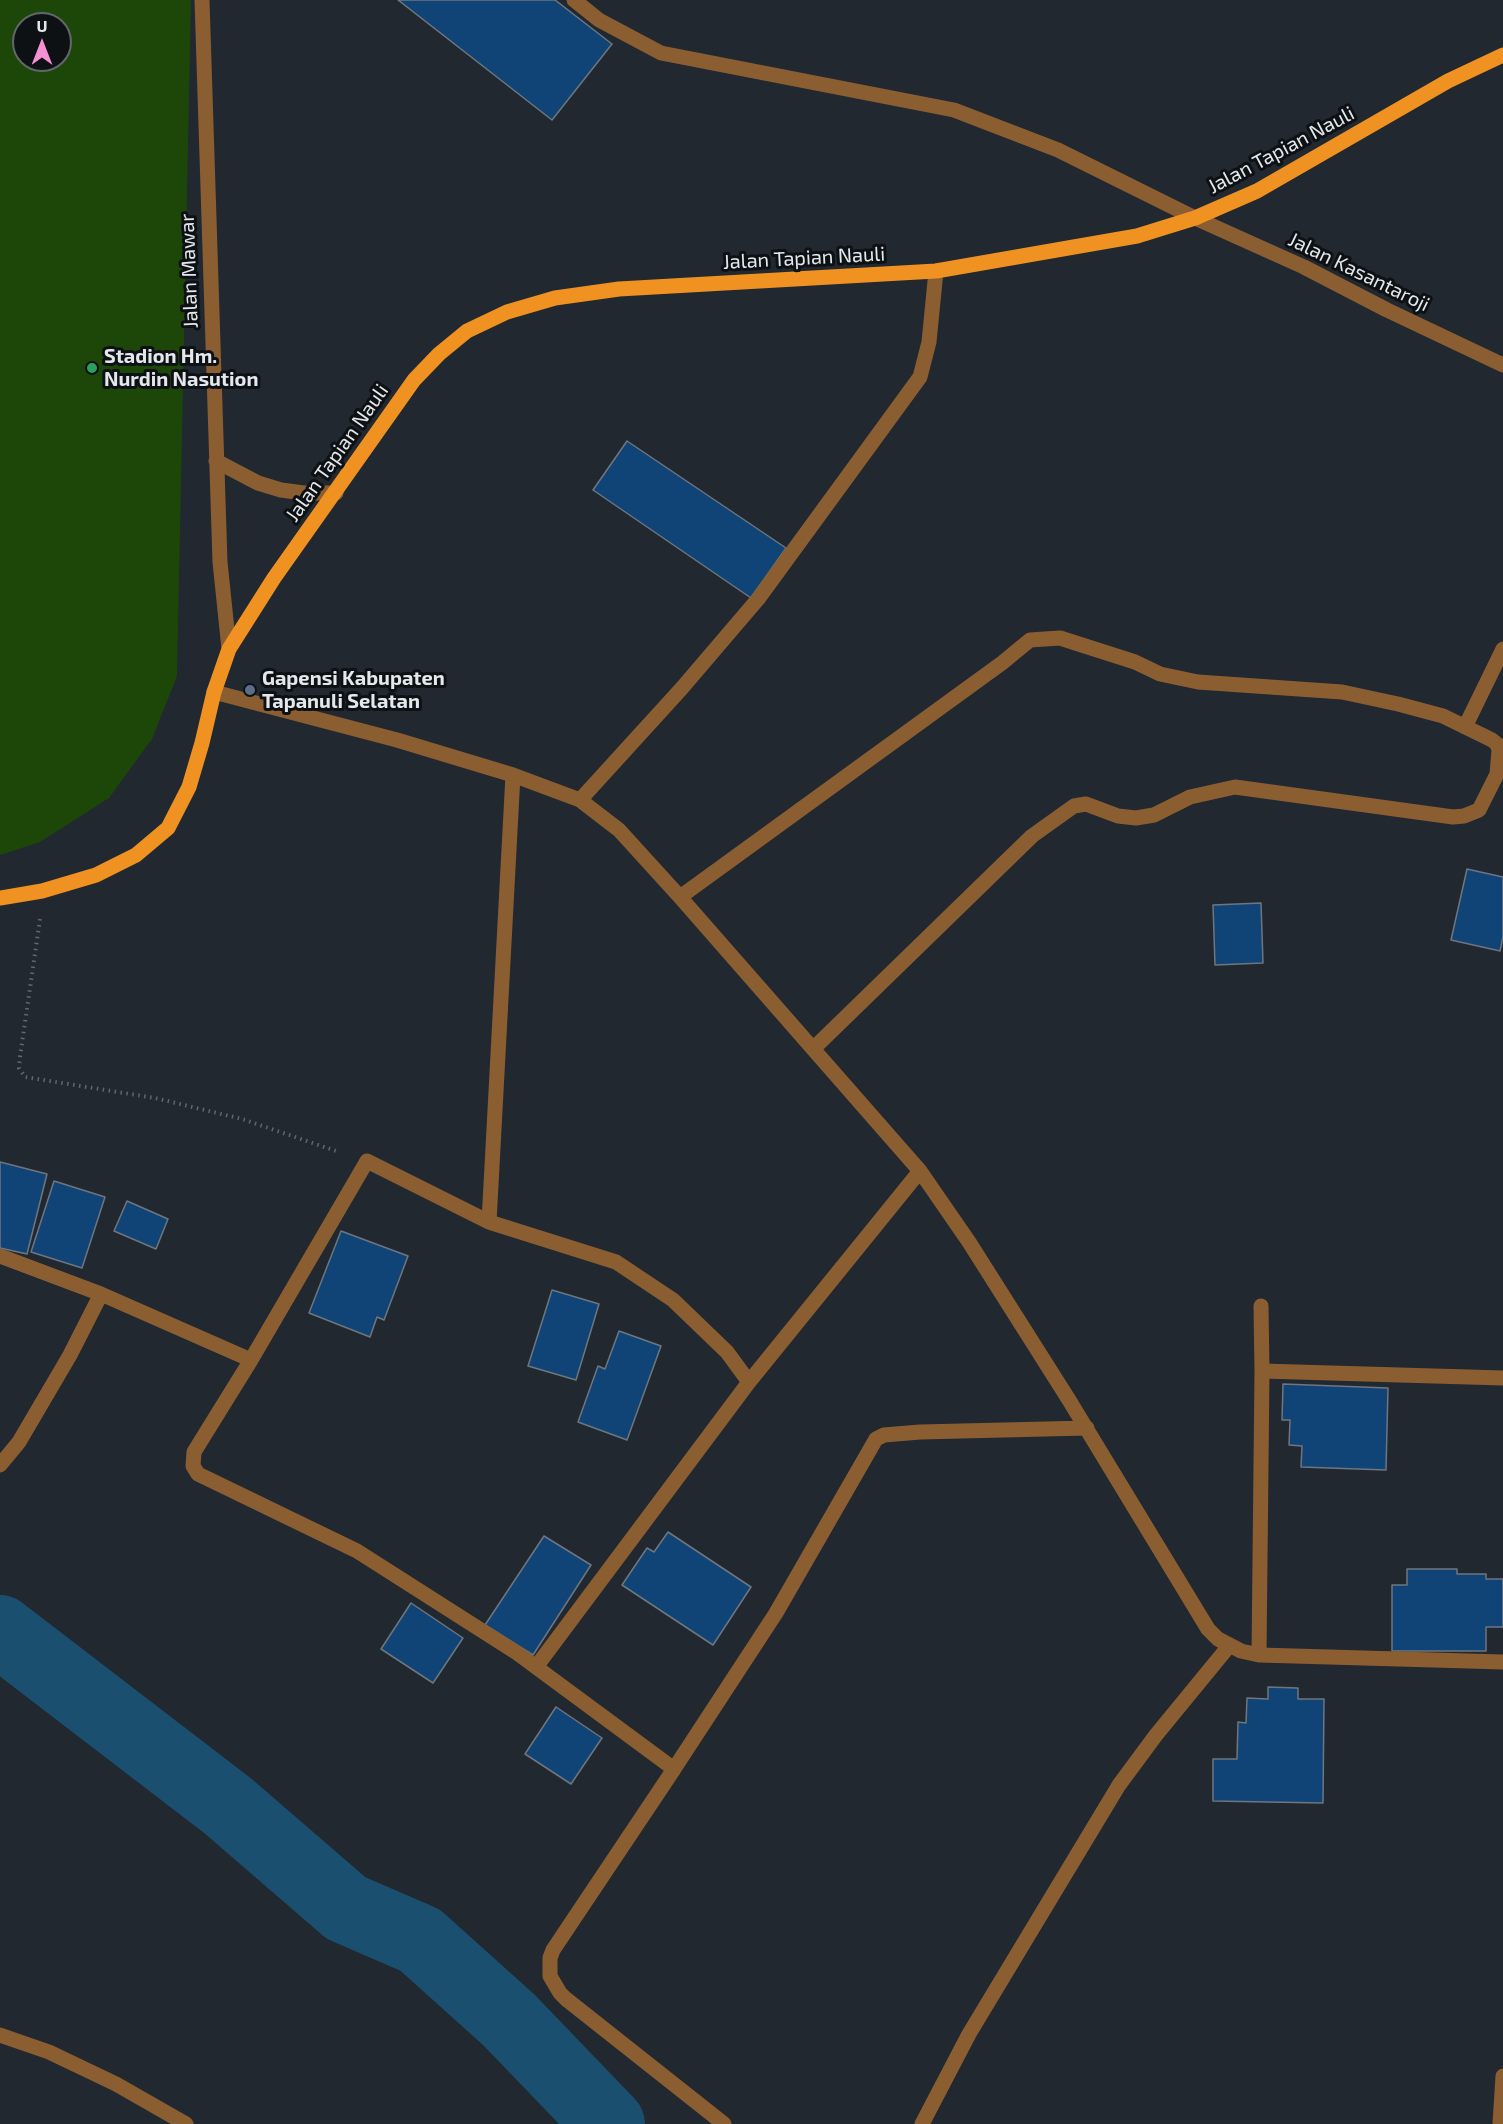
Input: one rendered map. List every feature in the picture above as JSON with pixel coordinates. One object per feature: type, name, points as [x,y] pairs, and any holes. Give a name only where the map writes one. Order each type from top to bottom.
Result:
[{"type":"main road","name":"Jalan Tapian Nauli","points":[[0,898],[42,891],[96,876],[136,855],[168,828],[189,787],[214,692],[229,649],[274,578],[414,380],[439,354],[467,331],[507,312],[555,298],[619,289],[936,271],[1137,236],[1195,218],[1257,191],[1448,81],[1503,55]]},
{"type":"street","name":"Jalan Mawar","points":[[202,0],[220,562],[229,649]]},
{"type":"street","name":"Jalan Kasantaroji","points":[[574,0],[598,20],[661,53],[954,110],[1058,150],[1503,365]]},
{"type":"street","points":[[580,800],[682,688],[758,599],[920,377],[929,342],[936,271]]},
{"type":"street","points":[[216,461],[258,483],[281,490],[336,493]]},
{"type":"street","points":[[680,897],[1002,663],[1030,640],[1060,638],[1135,662],[1160,674],[1198,682],[1342,692],[1443,716],[1492,740],[1499,750],[1497,774],[1479,810],[1464,816],[1453,817],[1235,787],[1190,797],[1154,815],[1136,818],[1118,816],[1086,804],[1074,806],[1032,836],[814,1048]]},
{"type":"street","points":[[1465,727],[1503,649]]},
{"type":"street","points":[[214,692],[398,740],[513,775],[580,800],[619,830],[814,1048],[920,1171],[969,1242],[1087,1428],[1208,1629],[1229,1646],[1259,1655],[1503,1662]]},
{"type":"street","points":[[489,1222],[513,775]]},
{"type":"street","points":[[674,1769],[536,1667],[357,1551],[198,1474],[193,1466],[192,1458],[367,1161],[489,1222],[616,1262],[673,1300],[727,1352],[749,1382]]},
{"type":"street","points":[[536,1667],[749,1382],[920,1171]]},
{"type":"street","points":[[0,1256],[101,1294],[251,1360]]},
{"type":"street","points":[[0,1465],[19,1442],[70,1355],[101,1294]]},
{"type":"street","points":[[1259,1655],[1261,1306]]},
{"type":"street","points":[[1262,1371],[1503,1378]]},
{"type":"street","points":[[724,2124],[560,1993],[550,1976],[550,1958],[553,1950],[776,1613],[876,1439],[884,1435],[920,1432],[1087,1428]]},
{"type":"street","points":[[922,2124],[969,2034],[1119,1785],[1156,1735],[1229,1646]]},
{"type":"street","points":[[0,2034],[49,2052],[116,2084],[186,2124]]},
{"type":"street","points":[[1500,2124],[1503,2076]]},
{"type":"path","points":[[42,891],[19,1068],[26,1077],[166,1101],[242,1119],[367,1161]]},
{"type":"green space","name":"Stadion Hm. Nurdin Nasution","points":[[0,0],[191,0],[177,676],[152,739],[109,798],[40,842],[0,855]]},
{"type":"building","points":[[398,0],[555,0],[612,44],[552,120]]},
{"type":"building","points":[[627,441],[786,548],[751,598],[593,490]]},
{"type":"building","points":[[1467,869],[1503,877],[1503,937],[1500,951],[1451,940]]},
{"type":"building","points":[[1261,903],[1263,963],[1215,965],[1213,905]]},
{"type":"building","points":[[0,1162],[47,1174],[27,1254],[0,1248]]},
{"type":"building","points":[[54,1181],[105,1197],[82,1268],[31,1252]]},
{"type":"building","points":[[127,1201],[168,1219],[156,1249],[114,1231]]},
{"type":"building","points":[[341,1231],[408,1256],[384,1320],[377,1317],[370,1337],[309,1313]]},
{"type":"building","points":[[552,1290],[599,1304],[576,1380],[528,1366]]},
{"type":"building","points":[[619,1331],[661,1346],[627,1440],[578,1422],[598,1366],[605,1369]]},
{"type":"building","points":[[1283,1384],[1388,1388],[1386,1470],[1301,1467],[1302,1446],[1289,1445],[1290,1420],[1282,1420]]},
{"type":"building","points":[[668,1532],[751,1587],[713,1645],[622,1585],[647,1548],[654,1552]]},
{"type":"building","points":[[544,1536],[591,1565],[533,1655],[485,1625]]},
{"type":"building","points":[[1407,1569],[1457,1569],[1457,1574],[1486,1574],[1486,1579],[1503,1579],[1503,1627],[1486,1627],[1486,1651],[1392,1651],[1392,1585],[1407,1585]]},
{"type":"building","points":[[411,1603],[463,1638],[433,1683],[381,1649]]},
{"type":"building","points":[[1268,1687],[1298,1688],[1298,1699],[1324,1699],[1323,1803],[1213,1801],[1213,1759],[1237,1759],[1238,1722],[1246,1723],[1247,1698],[1268,1699]]},
{"type":"building","points":[[556,1707],[602,1738],[571,1784],[525,1754]]},
{"type":"waterway","points":[[0,1631],[228,1806],[346,1908],[420,1940],[509,2020],[609,2124]]},
{"type":"place","name":"Stadion Hm. Nurdin Nasution","points":[[92,368]]},
{"type":"place","name":"Gapensi Kabupaten Tapanuli Selatan","points":[[250,690]]}]
